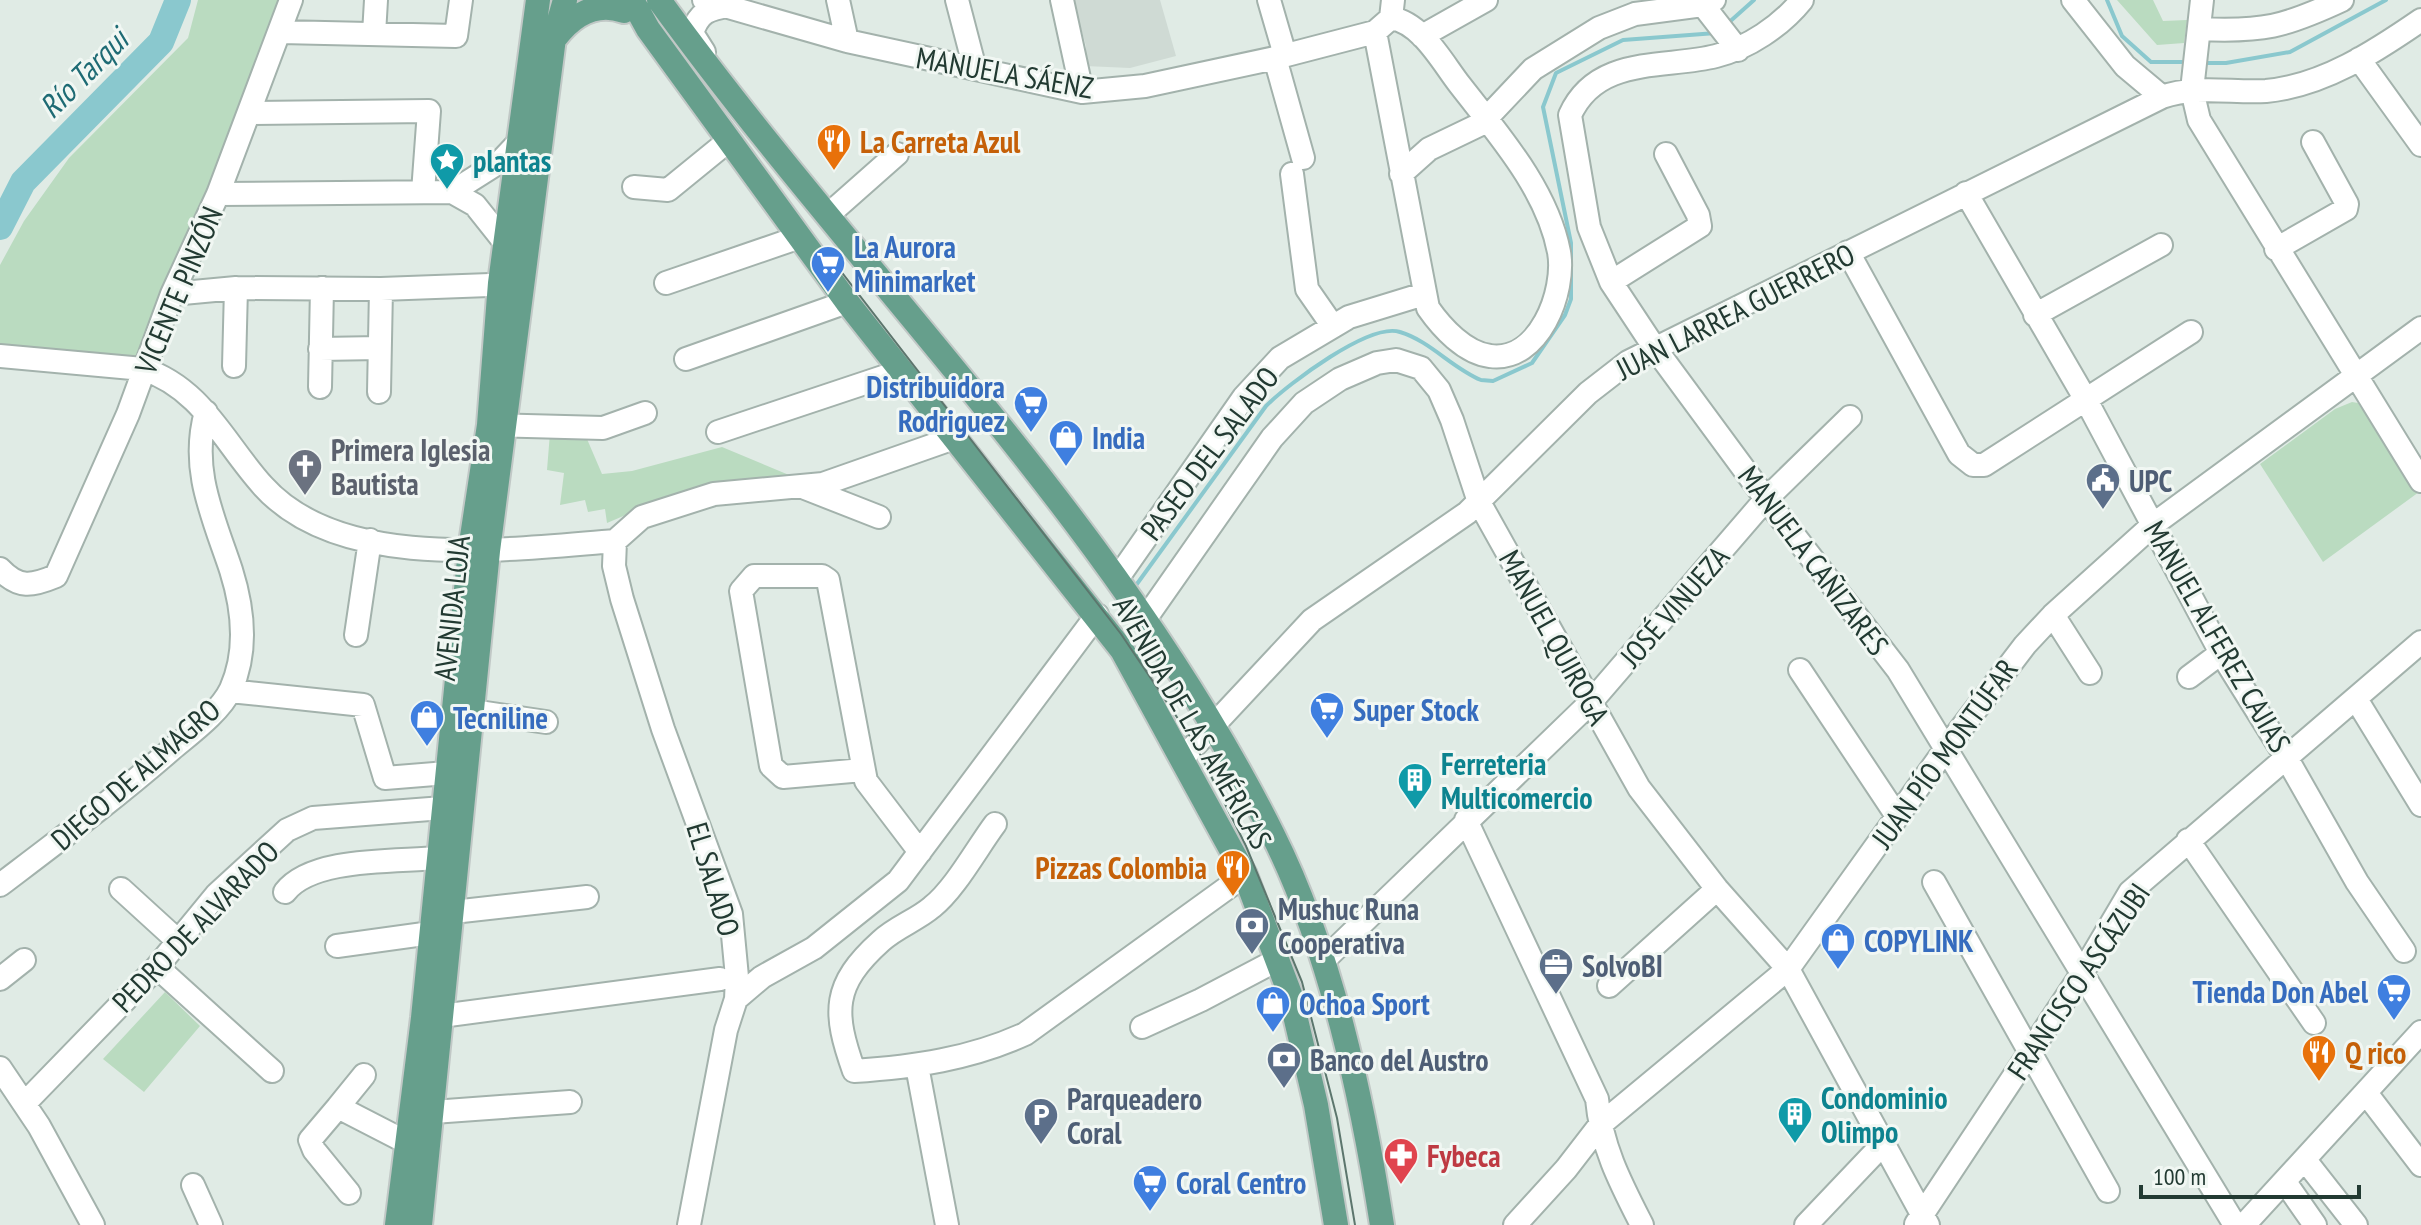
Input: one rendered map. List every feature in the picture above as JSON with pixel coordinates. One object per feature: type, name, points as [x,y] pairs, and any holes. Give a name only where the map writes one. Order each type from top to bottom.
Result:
[{"type":"main road","name":"AVENIDA LOJA","points":[[510,284],[506,244],[538,0]]},
{"type":"main road","name":"AVENIDA LOJA","points":[[397,1225],[447,773],[496,426],[510,284],[554,38],[565,0]]},
{"type":"main road","name":"AVENIDA DE LAS AMÉRICAS","points":[[659,0],[1119,582],[1144,616],[1212,725],[1274,837],[1323,961],[1363,1119],[1382,1225]]},
{"type":"main road","points":[[554,38],[579,14],[629,3]]},
{"type":"main road","name":"AVENIDA DE LAS AMÉRICAS","points":[[629,3],[722,146],[773,202]]},
{"type":"main road","name":"AVENIDA DE LAS AMÉRICAS","points":[[629,3],[797,238],[1122,650],[1245,875],[1290,994],[1316,1105],[1336,1225]]},
{"type":"main road","name":"AVENIDA DE LAS AMÉRICAS","points":[[629,3],[659,25],[748,136],[860,255]]},
{"type":"main road","name":"AVENIDA LOJA","points":[[420,1225],[472,711],[479,550]]},
{"type":"street","name":"VICENTE PINZÓN","points":[[0,569],[13,583],[33,586],[56,576],[128,414],[172,294],[218,194],[291,0]]},
{"type":"street","points":[[374,34],[376,0]]},
{"type":"street","points":[[281,32],[456,36],[461,0]]},
{"type":"street","name":"MANUELA SÁENZ","points":[[704,0],[847,41],[1082,92],[1145,86],[1280,57],[1386,17]]},
{"type":"street","points":[[838,0],[847,41]]},
{"type":"street","points":[[957,0],[975,69]]},
{"type":"street","points":[[1062,0],[1082,92]]},
{"type":"street","points":[[1269,0],[1298,166],[1307,289],[1332,325]]},
{"type":"street","points":[[1422,36],[1486,0]]},
{"type":"street","name":"MANUELA CAÑIZARES","points":[[1802,0],[1778,24],[1738,50],[1712,57],[1638,64],[1594,85],[1575,105],[1570,115],[1589,227],[1611,282],[1654,347],[1898,670],[2235,1225]]},
{"type":"street","points":[[2073,0],[2125,66],[2162,97],[2193,84],[2269,91],[2312,80],[2359,59],[2421,20]]},
{"type":"street","points":[[2202,0],[2193,84],[2199,120],[2421,481]]},
{"type":"street","points":[[2198,33],[2252,31],[2298,21],[2342,0]]},
{"type":"street","points":[[1401,174],[1429,149],[1472,130],[1487,119],[1521,80],[1561,49],[1611,22],[1652,6],[1709,3],[1738,50]]},
{"type":"street","points":[[715,71],[692,33],[697,18],[708,9],[731,6]]},
{"type":"street","points":[[1386,17],[1403,21],[1422,36],[1487,119],[1530,184],[1556,240],[1560,267],[1550,313],[1534,337],[1507,355],[1479,354],[1436,320],[1424,294],[1401,174],[1386,17]]},
{"type":"street","points":[[2359,59],[2421,145]]},
{"type":"street","name":"JUAN LARREA GUERRERO","points":[[1182,759],[1324,610],[1443,531],[1479,502],[1600,383],[1654,347],[2162,97]]},
{"type":"street","points":[[251,113],[429,102],[423,192]]},
{"type":"street","points":[[2276,249],[2346,209],[2347,204],[2313,142]]},
{"type":"street","points":[[452,192],[501,161],[518,143]]},
{"type":"street","points":[[634,187],[668,190],[722,146]]},
{"type":"street","points":[[828,215],[897,154]]},
{"type":"street","points":[[1611,282],[1700,226],[1698,215],[1666,154]]},
{"type":"street","points":[[218,194],[452,192],[475,205],[506,244]]},
{"type":"street","name":"MANUEL ALFEREZ CAJIAS","points":[[1966,193],[2086,400],[2221,653],[2286,757],[2357,882],[2404,951]]},
{"type":"street","points":[[666,283],[797,238]]},
{"type":"street","points":[[2035,315],[2161,245]]},
{"type":"street","points":[[1848,252],[1966,462],[1984,465],[2191,332]]},
{"type":"street","points":[[172,294],[236,288],[381,289],[510,284]]},
{"type":"street","points":[[234,366],[236,288]]},
{"type":"street","points":[[320,387],[322,288]]},
{"type":"street","points":[[379,392],[381,289]]},
{"type":"street","name":"PASEO DEL SALADO","points":[[1119,582],[1256,382],[1287,352],[1332,325],[1424,294]]},
{"type":"street","points":[[686,359],[847,302]]},
{"type":"street","name":"JUAN PÍO MONTÚFAR","points":[[1515,1225],[1566,1169],[1600,1125],[1788,969],[1947,747],[2025,645],[2053,615],[2154,524],[2421,328]]},
{"type":"street","points":[[320,349],[379,348]]},
{"type":"street","points":[[0,356],[143,369],[174,383],[206,412],[264,487],[288,509],[332,530],[370,540],[479,550],[615,541],[642,517],[720,492],[804,488],[954,438]]},
{"type":"street","name":"MANUEL QUIROGA","points":[[1144,616],[1283,425],[1315,395],[1366,367],[1396,360],[1413,363],[1428,374],[1452,420],[1479,502],[1639,788],[1717,889],[1788,969],[1922,1222]]},
{"type":"street","points":[[718,432],[901,371]]},
{"type":"street","name":"DIEGO DE ALMAGRO","points":[[0,885],[118,796],[201,724],[230,691],[241,658],[242,605],[201,473],[198,447],[206,412]]},
{"type":"street","points":[[496,426],[603,428],[645,413]]},
{"type":"street","name":"JOSÉ VINUEZA","points":[[1323,961],[1591,702],[1766,499],[1850,417]]},
{"type":"street","points":[[804,488],[879,517]]},
{"type":"street","points":[[356,635],[370,540]]},
{"type":"street","name":"EL SALADO","points":[[615,541],[614,566],[627,613],[663,729],[731,914],[737,962],[736,999],[726,1030],[689,1225]]},
{"type":"street","points":[[863,770],[783,777],[771,766],[741,591],[754,576],[822,576],[831,586],[866,781],[920,852]]},
{"type":"street","points":[[2053,615],[2090,673]]},
{"type":"street","points":[[736,999],[762,977],[814,948],[898,881],[1099,617]]},
{"type":"street","name":"FRANCISCO ASCÁZUBI","points":[[1922,1222],[2028,1052],[2081,975],[2130,892],[2421,642]]},
{"type":"street","points":[[2189,677],[2221,653]]},
{"type":"street","points":[[1800,670],[1897,816]]},
{"type":"street","points":[[230,691],[363,705],[385,778],[447,773]]},
{"type":"street","points":[[2356,699],[2421,805]]},
{"type":"street","points":[[472,711],[546,722]]},
{"type":"street","name":"PEDRO DE ALVARADO","points":[[25,1103],[157,967],[217,894],[287,830],[313,818],[339,814],[443,808]]},
{"type":"street","points":[[1466,820],[1597,1099],[1600,1125],[1612,1165],[1642,1225]]},
{"type":"street","points":[[995,824],[934,906],[882,940],[842,986],[840,1015],[854,1071],[917,1066],[988,1050],[1025,1034],[1245,875]]},
{"type":"street","points":[[2188,840],[2314,1023]]},
{"type":"street","points":[[285,892],[293,882],[317,869],[438,858]]},
{"type":"street","points":[[1934,882],[2108,1191]]},
{"type":"street","points":[[121,889],[178,941]]},
{"type":"street","points":[[1609,986],[1717,889]]},
{"type":"street","points":[[453,912],[587,897]]},
{"type":"street","points":[[337,946],[431,933]]},
{"type":"street","points":[[0,979],[24,960]]},
{"type":"street","points":[[1142,1027],[1277,960]]},
{"type":"street","points":[[157,967],[272,1071]]},
{"type":"street","points":[[441,1016],[720,979]]},
{"type":"street","points":[[2244,1225],[2421,1032]]},
{"type":"street","points":[[917,1066],[947,1225]]},
{"type":"street","points":[[0,1068],[25,1103],[93,1225]]},
{"type":"street","points":[[349,1193],[314,1150],[310,1140],[364,1075]]},
{"type":"street","points":[[2366,1093],[2421,1165]]},
{"type":"street","points":[[433,1112],[570,1102]]},
{"type":"street","points":[[338,1107],[406,1142]]},
{"type":"street","points":[[1806,1225],[1883,1144]]},
{"type":"street","points":[[2305,1160],[2356,1225]]},
{"type":"street","points":[[2285,1182],[2315,1225]]},
{"type":"street","points":[[193,1185],[211,1225]]},
{"type":"shaded area","points":[[1073,0],[1160,0],[1176,56],[1130,68],[1085,66],[1086,46]]},
{"type":"green space","points":[[198,0],[279,0],[259,65],[135,359],[0,347],[0,265],[24,221],[69,158],[188,38]]},
{"type":"green space","points":[[2117,0],[2153,0],[2163,21],[2187,20],[2184,43],[2157,45]]},
{"type":"green space","points":[[2352,402],[2358,403],[2419,492],[2323,562],[2260,464],[2335,409]]},
{"type":"green space","points":[[584,432],[602,474],[632,471],[722,447],[801,480],[649,505],[607,523],[605,509],[588,512],[585,500],[560,505],[564,473],[547,470],[550,433]]},
{"type":"green space","points":[[165,992],[200,1026],[144,1092],[103,1059]]},
{"type":"waterway","name":"Río Tarqui","points":[[0,227],[23,182],[161,42],[178,0]]},
{"type":"waterway","points":[[1726,25],[1754,0]]},
{"type":"waterway","points":[[2107,0],[2122,36],[2151,62],[2186,62]]},
{"type":"waterway","points":[[2203,63],[2226,63],[2290,52],[2386,0]]},
{"type":"waterway","points":[[1134,588],[1266,406],[1310,370],[1350,345],[1387,331],[1400,332],[1481,380],[1493,381],[1532,363],[1565,315],[1571,299],[1571,243],[1543,107],[1556,73],[1623,40],[1716,33]]},
{"type":"tram line","points":[[840,270],[1121,634],[1195,744],[1246,846],[1302,982],[1337,1118],[1355,1225]]},
{"type":"place","name":"La Carreta Azul","points":[[834,172]]},
{"type":"place","name":"plantas","points":[[447,191]]},
{"type":"place","name":"La Aurora Minimarket","points":[[828,294]]},
{"type":"place","name":"Distribuidora Rodriguez","points":[[1031,434]]},
{"type":"place","name":"India","points":[[1066,468]]},
{"type":"place","name":"Primera Iglesia Bautista","points":[[305,497]]},
{"type":"place","name":"UPC","points":[[2103,511]]},
{"type":"place","name":"Super Stock","points":[[1327,740]]},
{"type":"place","name":"Tecniline","points":[[427,748]]},
{"type":"place","name":"Ferreteria Multicomercio","points":[[1415,811]]},
{"type":"place","name":"Pizzas Colombia","points":[[1233,898]]},
{"type":"place","name":"Mushuc Runa Cooperativa","points":[[1252,956]]},
{"type":"place","name":"COPYLINK","points":[[1838,971]]},
{"type":"place","name":"SolvoBI","points":[[1556,996]]},
{"type":"place","name":"Tienda Don Abel","points":[[2394,1022]]},
{"type":"place","name":"Ochoa Sport","points":[[1273,1034]]},
{"type":"place","name":"Q rico","points":[[2319,1083]]},
{"type":"place","name":"Banco del Austro","points":[[1284,1090]]},
{"type":"place","name":"Condominio Olimpo","points":[[1795,1145]]},
{"type":"place","name":"Parqueadero Coral","points":[[1041,1146]]},
{"type":"place","name":"Fybeca","points":[[1401,1186]]},
{"type":"place","name":"Coral Centro","points":[[1150,1213]]}]
